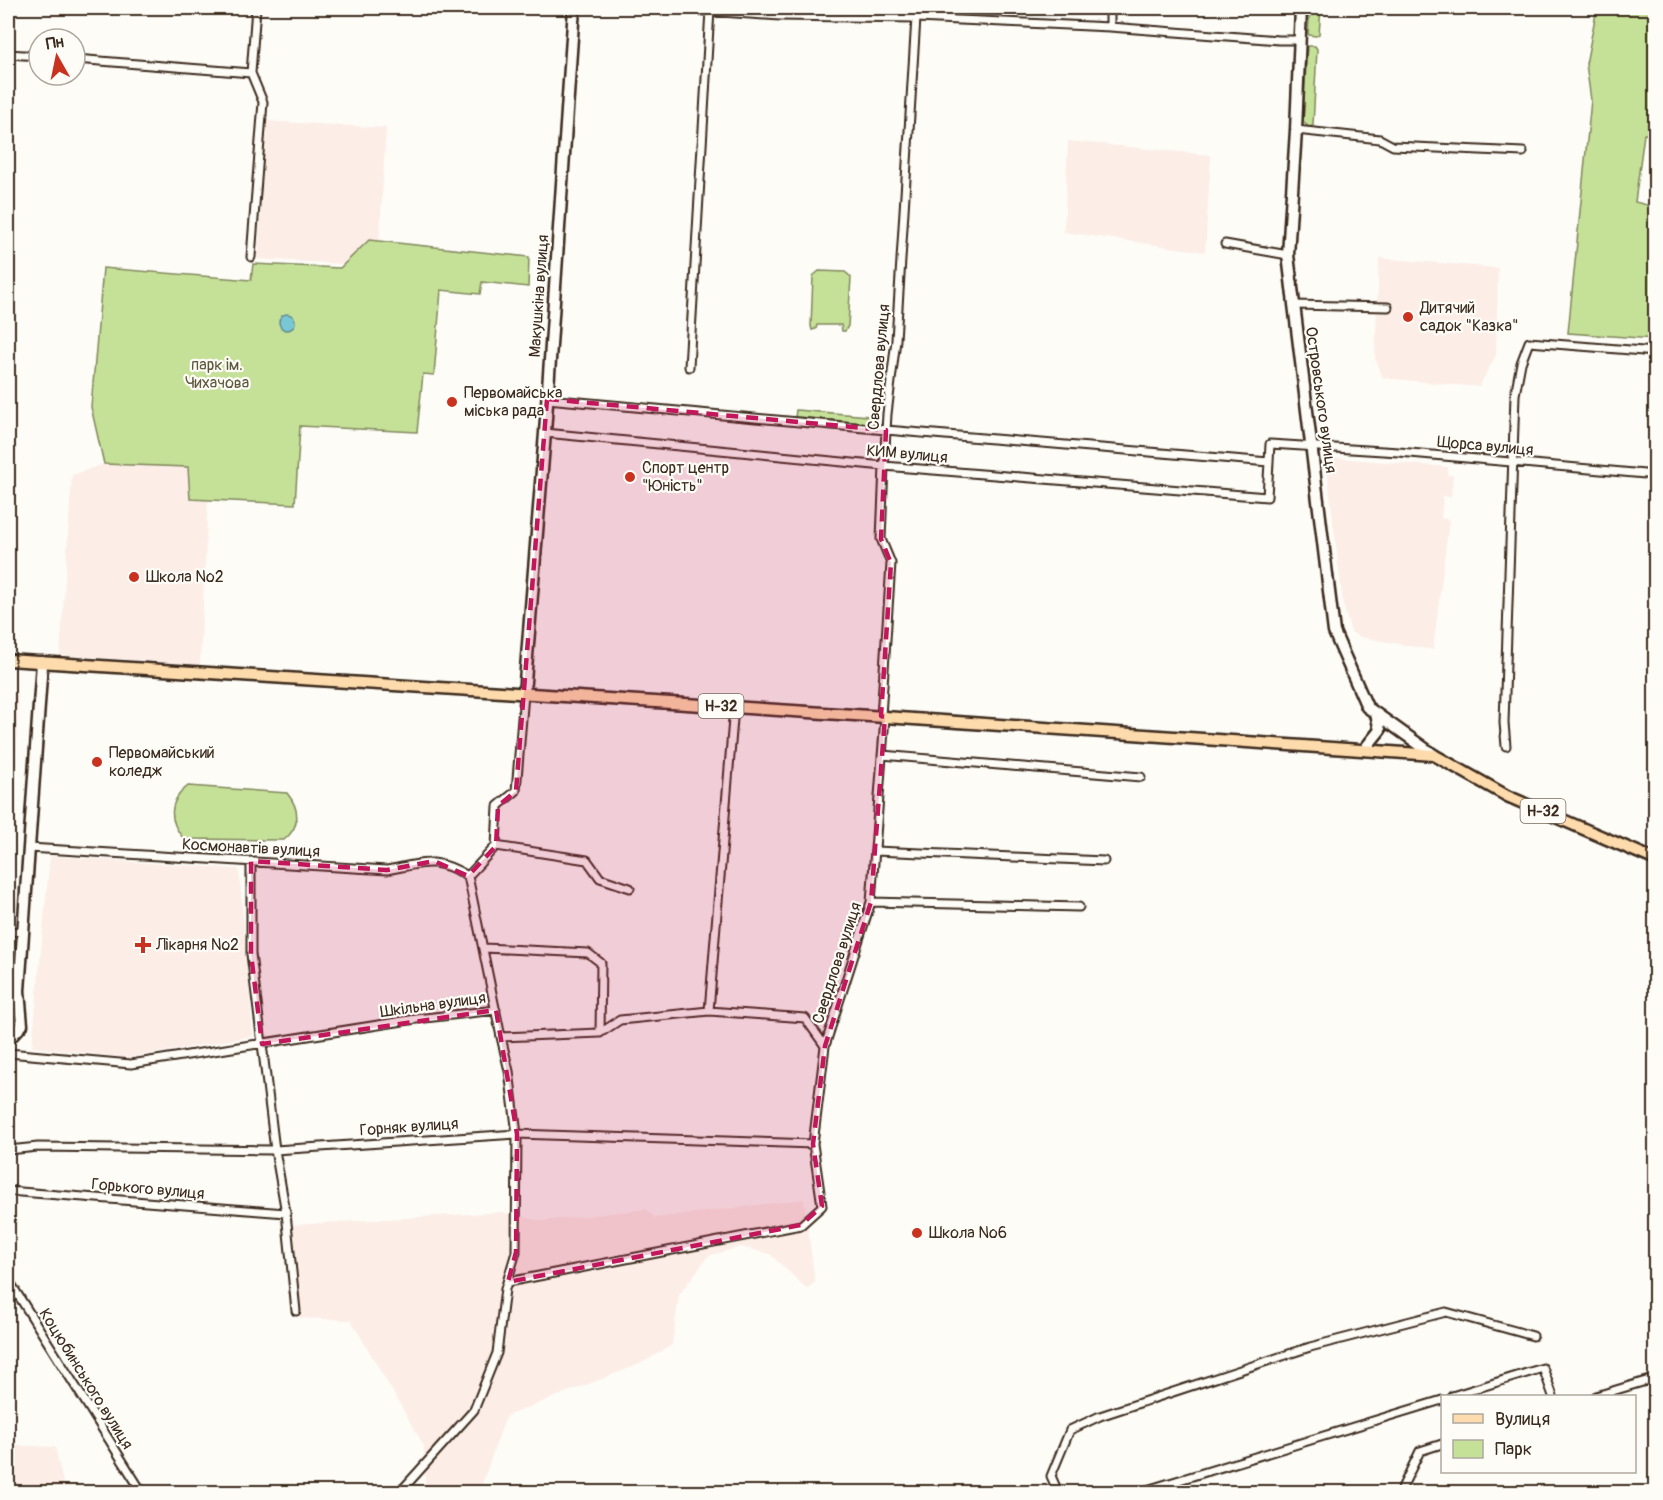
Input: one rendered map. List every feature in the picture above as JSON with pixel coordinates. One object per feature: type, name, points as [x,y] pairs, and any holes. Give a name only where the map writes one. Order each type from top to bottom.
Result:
[{"type":"main road","name":"Н-32","points":[[8,660],[1434,754],[1507,796],[1656,860]]},
{"type":"street","points":[[251,257],[263,102],[251,73],[256,8]]},
{"type":"street","name":"Макушкіна вулиця","points":[[524,694],[545,433],[574,8]]},
{"type":"street","points":[[663,8],[780,16],[916,18],[1110,27],[1299,40]]},
{"type":"street","points":[[780,8],[780,16]]},
{"type":"street","points":[[1110,8],[1110,27]]},
{"type":"street","name":"Островського вулиця","points":[[1301,8],[1288,255],[1334,632],[1367,707],[1434,754]]},
{"type":"street","points":[[689,367],[710,10]]},
{"type":"street","name":"Свердлова вулиця","points":[[508,1282],[801,1226],[822,1206],[813,1144],[825,1046],[871,902],[882,755],[891,563],[881,539],[884,466],[896,340],[916,18]]},
{"type":"street","points":[[8,54],[27,55]]},
{"type":"street","points":[[87,60],[251,73]]},
{"type":"street","points":[[1296,130],[1380,139],[1393,146],[1523,152]]},
{"type":"street","points":[[1226,244],[1288,255]]},
{"type":"street","points":[[1293,305],[1388,307]]},
{"type":"street","points":[[1506,746],[1504,723],[1515,395],[1521,363],[1529,342],[1656,352]]},
{"type":"street","name":"КИМ вулиця","points":[[545,433],[884,466],[1267,496],[1269,462],[547,399]]},
{"type":"street","name":"Щорса вулиця","points":[[1269,462],[1270,444],[1656,475]]},
{"type":"street","points":[[8,1041],[22,1025],[20,991],[42,662]]},
{"type":"street","points":[[496,1010],[468,876],[496,846],[498,806],[516,791],[524,694]]},
{"type":"street","points":[[709,1011],[734,707]]},
{"type":"street","points":[[1364,750],[1380,730],[1376,714]]},
{"type":"street","points":[[882,755],[1141,777]]},
{"type":"street","points":[[496,846],[587,860],[600,878],[630,888]]},
{"type":"street","name":"Космонавтів вулиця","points":[[30,848],[387,870],[434,861],[451,866],[468,876]]},
{"type":"street","points":[[875,851],[1104,861]]},
{"type":"street","points":[[250,861],[251,954],[275,1150],[286,1214],[296,1311]]},
{"type":"street","points":[[871,902],[1079,907]]},
{"type":"street","points":[[8,931],[24,932]]},
{"type":"street","points":[[483,948],[588,953],[601,963],[600,1033]]},
{"type":"street","name":"Шкільна вулиця","points":[[8,1053],[131,1064],[416,1019],[496,1010],[517,1134],[516,1252],[508,1282],[497,1353],[474,1410],[400,1492]]},
{"type":"street","points":[[501,1037],[600,1033],[620,1020],[709,1011],[805,1018],[825,1046]]},
{"type":"street","name":"Горняк вулиця","points":[[8,1150],[38,1147],[275,1150],[517,1134],[813,1144]]},
{"type":"street","name":"Горького вулиця","points":[[8,1191],[286,1214]]},
{"type":"street","name":"Коцюбинського вулиця","points":[[8,1279],[142,1492]]},
{"type":"street","points":[[1058,1492],[1051,1476],[1070,1430],[1100,1416],[1310,1347],[1446,1312],[1533,1336]]},
{"type":"street","points":[[1455,1395],[1543,1368],[1553,1395]]},
{"type":"street","points":[[1599,1395],[1656,1378]]},
{"type":"street","points":[[1140,1492],[1441,1401]]},
{"type":"street","points":[[1400,1492],[1420,1450],[1441,1445]]},
{"type":"highlighted area","points":[[547,399],[886,430],[881,539],[891,563],[881,716],[885,717],[871,902],[825,1046],[813,1144],[822,1206],[801,1225],[508,1282],[516,1252],[517,1134],[496,1010],[262,1044],[251,954],[251,861],[387,870],[434,861],[468,876],[496,846],[498,806],[516,791]]},
{"type":"shaded area","points":[[266,121],[386,128],[378,266],[258,259]]},
{"type":"shaded area","points":[[1068,141],[1211,155],[1205,252],[1064,232]]},
{"type":"shaded area","points":[[1379,258],[1498,268],[1496,355],[1479,387],[1383,378],[1375,358]]},
{"type":"shaded area","points":[[1338,458],[1448,467],[1447,475],[1453,475],[1451,497],[1443,496],[1441,518],[1449,520],[1433,650],[1360,637],[1351,632],[1343,605],[1326,460]]},
{"type":"shaded area","name":"Школа №2","points":[[104,464],[189,467],[190,499],[208,499],[200,665],[60,655],[72,475]]},
{"type":"shaded area","points":[[8,694],[18,694],[15,822],[8,823]]},
{"type":"shaded area","name":"Лікарня №2","points":[[50,856],[239,869],[253,1036],[129,1058],[32,1047]]},
{"type":"shaded area","points":[[8,937],[12,937],[8,1000]]},
{"type":"shaded area","points":[[804,1199],[815,1282],[807,1289],[770,1254],[741,1247],[708,1256],[679,1295],[672,1345],[640,1364],[506,1416],[479,1492],[437,1492],[425,1488],[424,1446],[351,1320],[300,1318],[291,1225],[502,1212],[542,1221],[646,1209],[655,1218]]},
{"type":"shaded area","points":[[8,1445],[55,1447],[65,1492],[8,1492]]},
{"type":"green space","points":[[1310,8],[1321,8],[1319,34],[1316,36],[1308,33]]},
{"type":"green space","points":[[1597,8],[1655,8],[1655,135],[1644,134],[1635,202],[1655,207],[1655,339],[1568,333],[1591,100],[1586,64]]},
{"type":"green space","points":[[1307,46],[1315,46],[1317,49],[1313,125],[1309,128],[1303,121]]},
{"type":"green space","name":"парк ім. Чихачова","points":[[369,240],[529,257],[528,287],[482,282],[480,294],[441,290],[434,375],[423,374],[417,432],[300,426],[295,504],[190,499],[188,467],[104,464],[91,407],[103,268],[251,280],[253,264],[340,268]]},
{"type":"green space","points":[[819,271],[845,272],[851,277],[848,326],[845,331],[842,331],[841,325],[817,325],[816,329],[812,330],[813,276]]},
{"type":"green space","points":[[796,410],[869,416],[868,423],[795,417]]},
{"type":"green space","points":[[188,786],[287,793],[296,811],[296,823],[290,835],[284,840],[184,839],[175,825],[173,811],[177,798]]},
{"type":"water","points":[[287,314],[295,322],[287,330],[279,322]]},
{"type":"place","name":"Дитячий садок \"Казка\"","points":[[1408,317]]},
{"type":"place","name":"Первомайська міська рада","points":[[452,402]]},
{"type":"place","name":"Спорт центр \"Юність\"","points":[[630,477]]},
{"type":"place","name":"Школа №2","points":[[134,577]]},
{"type":"place","name":"Первомайський коледж","points":[[97,762]]},
{"type":"place","name":"Лікарня №2","points":[[143,945]]},
{"type":"place","name":"Школа №6","points":[[917,1233]]}]
